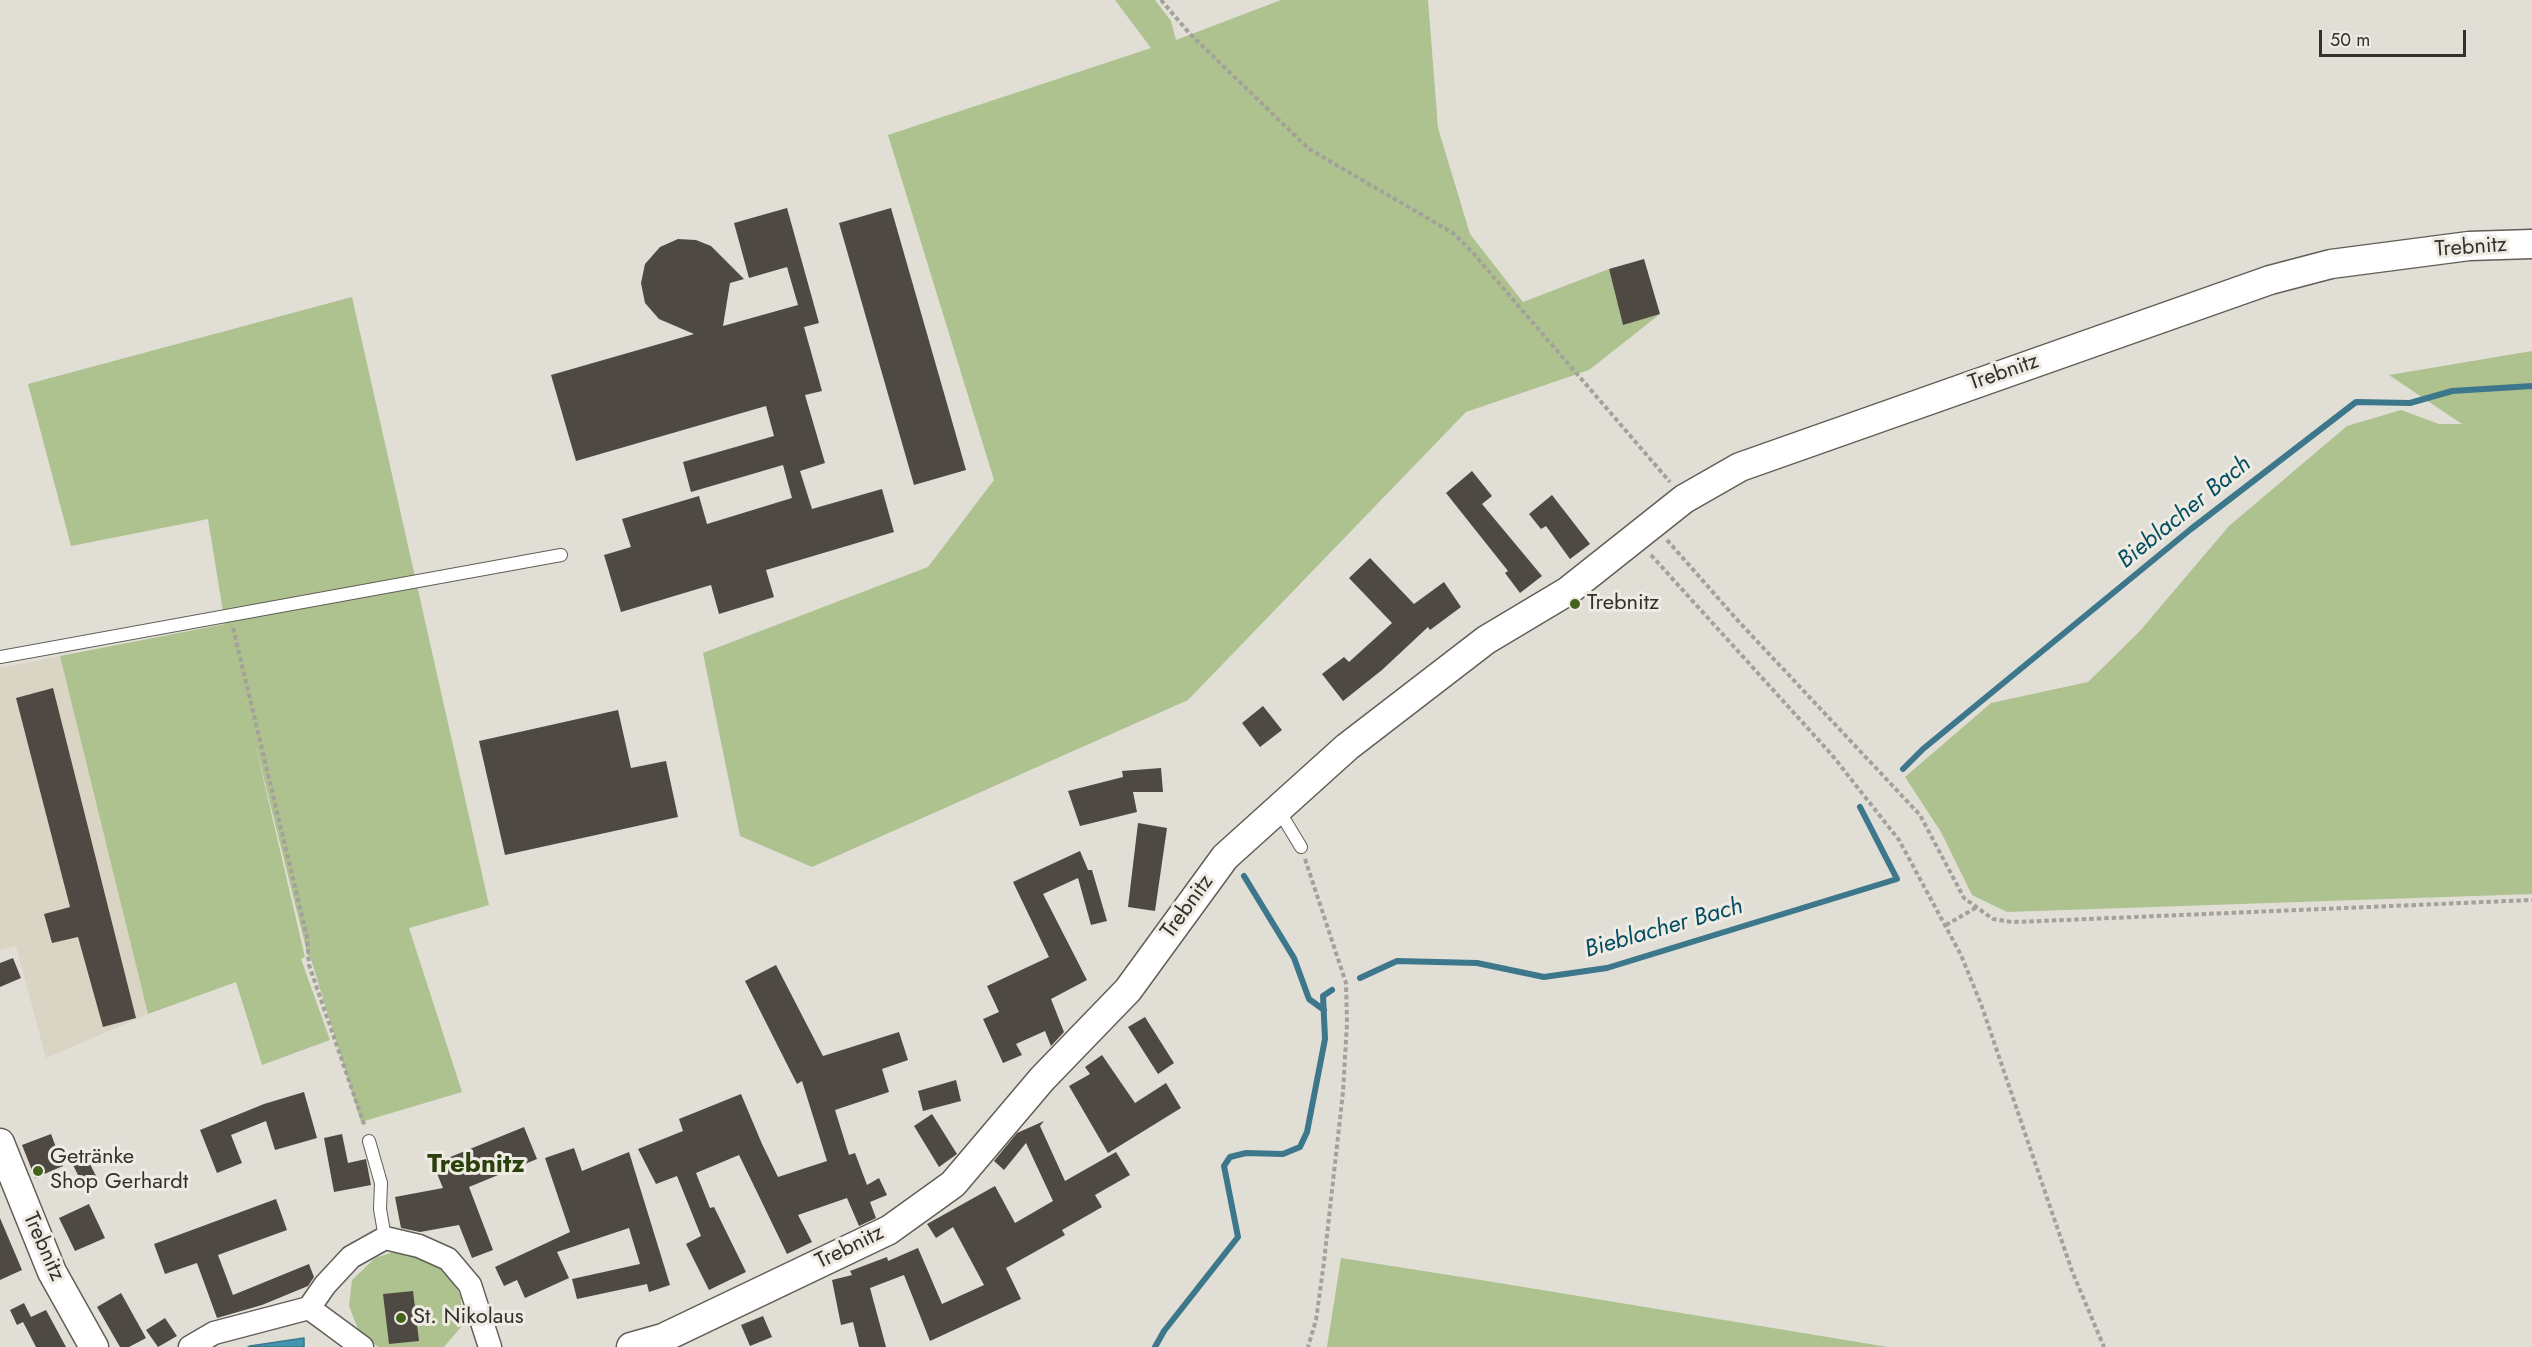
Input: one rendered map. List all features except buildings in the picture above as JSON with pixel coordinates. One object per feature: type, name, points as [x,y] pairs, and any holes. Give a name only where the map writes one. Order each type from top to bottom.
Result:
[{"type":"street","name":"Trebnitz","points":[[631,1347],[669,1342],[889,1230],[953,1184],[1042,1079],[1128,990],[1225,857],[1347,747],[1486,640],[1568,591],[1684,500],[1740,467],[2270,280],[2343,263],[2469,246],[2532,244]]},
{"type":"street","name":"Trebnitz","points":[[0,1143],[52,1272],[94,1347]]},
{"type":"street","points":[[190,1347],[214,1333],[309,1308],[325,1285],[351,1257],[385,1239],[419,1246],[448,1259],[470,1286],[490,1347]]},
{"type":"street","points":[[309,1308],[362,1347]]},
{"type":"lane","points":[[0,657],[561,555]]},
{"type":"lane","points":[[1278,809],[1300,847]]},
{"type":"lane","points":[[369,1141],[381,1183],[381,1209],[385,1239]]},
{"type":"path","points":[[1161,0],[1190,34],[1309,149],[1453,233],[1473,253],[1684,500]]},
{"type":"path","points":[[1653,524],[1740,623],[1920,815],[1964,898],[1993,919],[2012,922],[2532,900]]},
{"type":"path","points":[[1668,574],[1833,755],[1875,806],[1899,840],[1946,925],[1981,1004],[2072,1271],[2104,1347]]},
{"type":"path","points":[[230,615],[307,937],[309,965],[369,1141]]},
{"type":"path","points":[[1300,847],[1346,983],[1347,1023],[1343,1092],[1324,1262],[1316,1320],[1308,1347]]},
{"type":"path","points":[[1946,925],[1977,907]]},
{"type":"shaded area","points":[[60,656],[148,1014],[46,1058],[16,946],[0,950],[0,668]]},
{"type":"green space","points":[[1115,0],[1155,0],[1171,21],[1176,40],[1281,0],[1428,0],[1438,128],[1470,234],[1523,302],[1609,269],[1623,324],[1660,314],[1589,370],[1466,412],[1188,700],[812,867],[740,836],[703,653],[928,567],[994,480],[888,135],[1151,48]]},
{"type":"green space","points":[[352,297],[489,905],[409,928],[462,1092],[361,1122],[310,956],[308,956],[253,735],[305,957],[301,959],[330,1040],[262,1065],[236,982],[148,1014],[60,656],[225,624],[208,519],[71,546],[28,384]]},
{"type":"green space","points":[[2532,351],[2532,894],[2007,912],[1972,895],[1941,832],[1905,777],[1991,703],[2088,682],[2139,632],[2229,526],[2347,426],[2401,410],[2439,424],[2462,424],[2389,375]]},
{"type":"green space","points":[[397,1251],[446,1268],[461,1297],[461,1327],[444,1347],[378,1347],[358,1329],[349,1306],[352,1280],[375,1258]]},
{"type":"green space","points":[[1341,1258],[1487,1281],[1888,1347],[1327,1347]]},
{"type":"water","points":[[304,1338],[304,1347],[248,1347],[250,1346]]},
{"type":"waterway","name":"Bieblacher Bach","points":[[1903,769],[1923,749],[2191,529],[2356,402],[2410,403],[2452,391],[2532,386]]},
{"type":"waterway","name":"Bieblacher Bach","points":[[1360,978],[1397,961],[1477,963],[1544,977],[1607,968],[1897,879],[1860,807]]},
{"type":"waterway","points":[[1244,876],[1294,958],[1309,999],[1324,1010]]},
{"type":"waterway","name":"Bieblacher Bach","points":[[1155,1347],[1164,1331],[1238,1237],[1224,1166],[1230,1157],[1246,1153],[1283,1154],[1300,1147],[1307,1132],[1325,1039],[1323,996],[1332,990]]},
{"type":"place","name":"Trebnitz","points":[[1575,604]]},
{"type":"place","name":"Getränke Shop Gerhardt","points":[[38,1171]]},
{"type":"place","name":"St. Nikolaus","points":[[401,1318]]},
{"type":"district","name":"Trebnitz","points":[[476,1166]]}]
